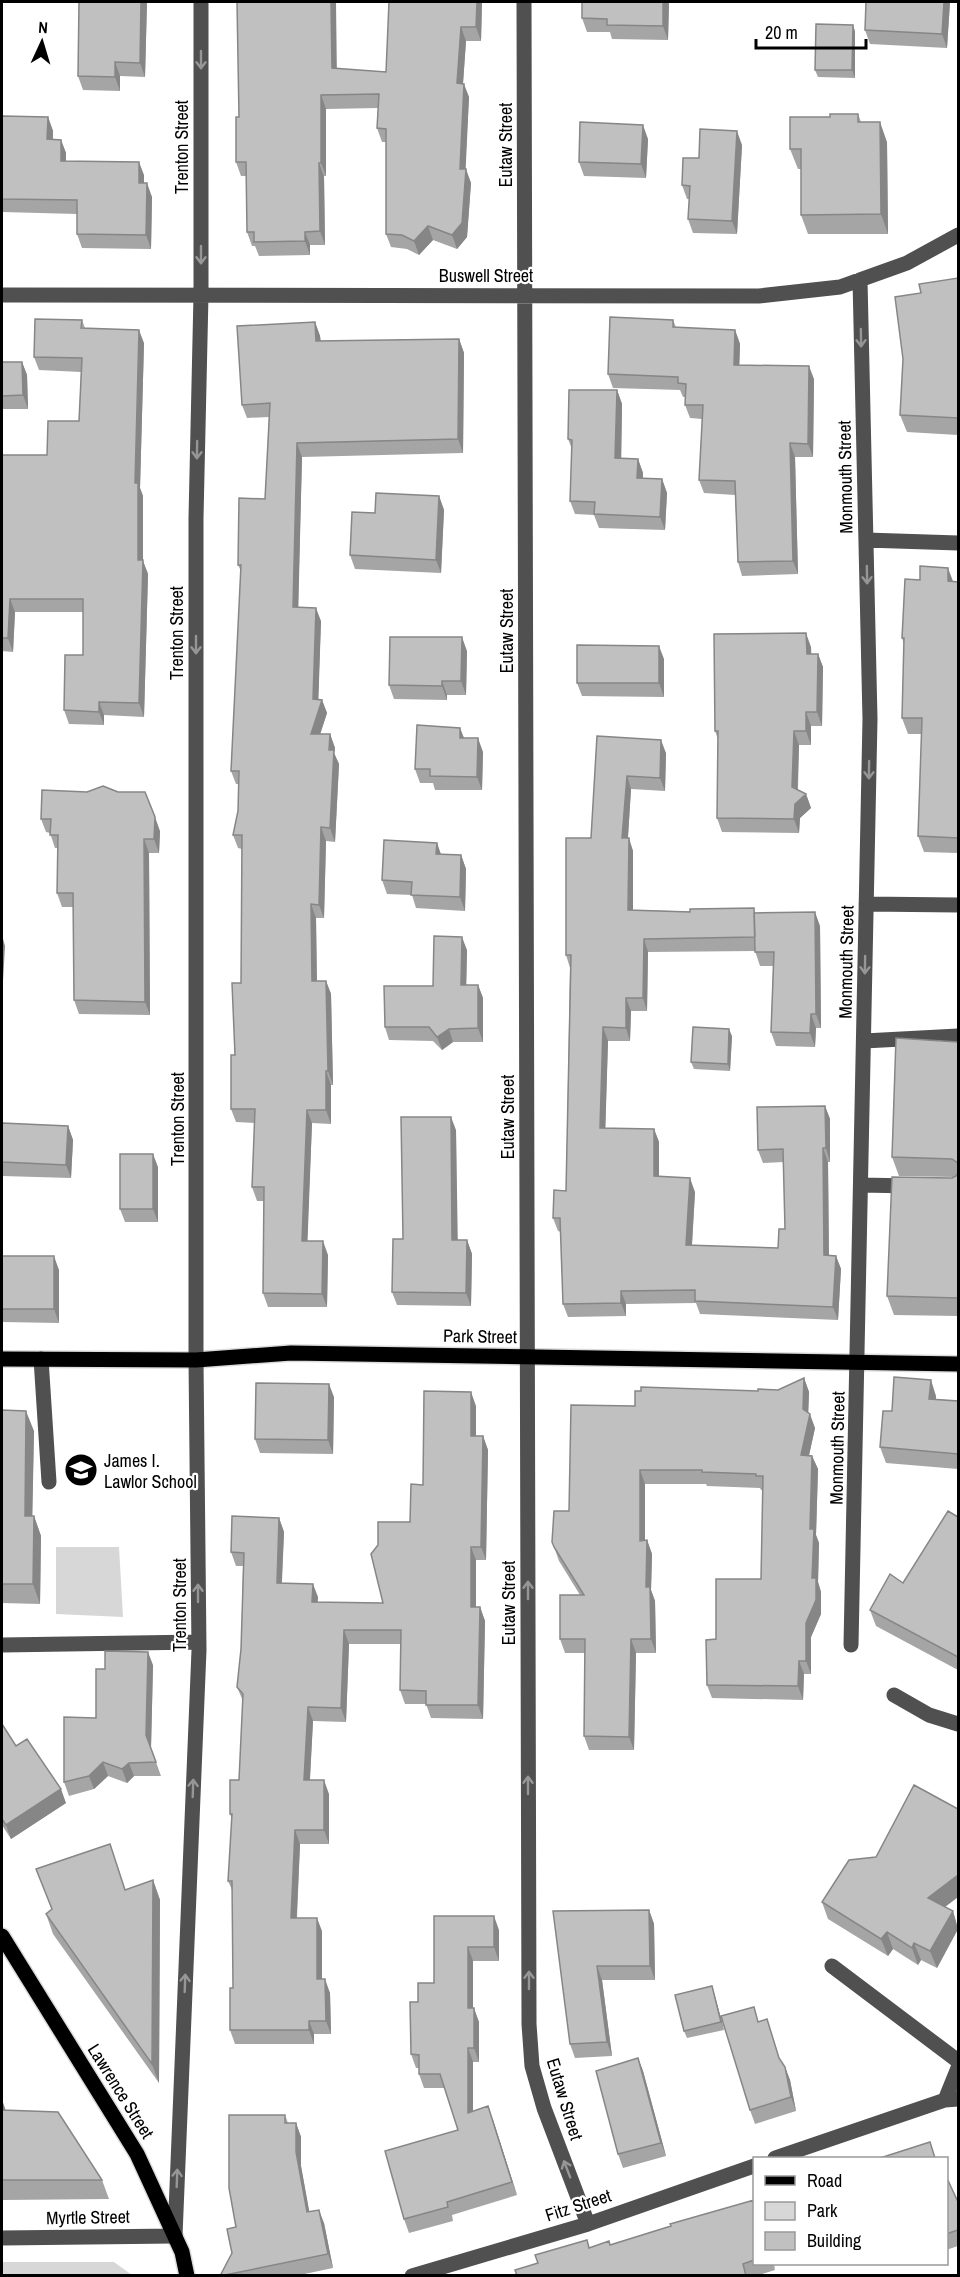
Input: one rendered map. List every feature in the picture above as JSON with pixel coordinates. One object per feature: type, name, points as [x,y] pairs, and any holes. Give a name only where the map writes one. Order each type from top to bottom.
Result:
[{"type":"main road","name":"Park Street","points":[[2,1359],[196,1360],[291,1353],[958,1364]]},
{"type":"main road","name":"Lawrence Street","points":[[2,1936],[137,2154],[182,2252],[187,2276]]},
{"type":"street","name":"Trenton Street","points":[[175,2236],[198,1642],[196,518],[201,295],[201,2]]},
{"type":"street","name":"Eutaw Street","points":[[524,2],[529,2024],[532,2066],[544,2108],[588,2223]]},
{"type":"street","name":"Buswell Street","points":[[2,296],[525,294],[759,296],[840,287],[907,263],[958,235]]},
{"type":"street","name":"Monmouth Street","points":[[851,1645],[870,719],[860,280]]},
{"type":"street","points":[[866,540],[958,543]]},
{"type":"street","points":[[866,904],[958,905]]},
{"type":"street","points":[[864,1041],[958,1036]]},
{"type":"street","points":[[861,1185],[926,1186]]},
{"type":"street","points":[[41,1359],[49,1482]]},
{"type":"street","points":[[2,1645],[198,1642]]},
{"type":"street","points":[[894,1695],[929,1715],[958,1724]]},
{"type":"street","points":[[832,1966],[958,2061]]},
{"type":"street","points":[[778,2157],[952,2099],[958,2068]]},
{"type":"street","name":"Fitz Street","points":[[412,2276],[588,2223],[753,2166]]},
{"type":"street","name":"Myrtle Street","points":[[2,2238],[175,2236]]},
{"type":"green space","points":[[56,1547],[119,1547],[123,1617],[56,1614]]},
{"type":"green space","points":[[2,2262],[114,2262],[132,2275],[2,2275]]},
{"type":"building","points":[[79,2],[141,2],[140,63],[115,62],[115,77],[78,76]]},
{"type":"building","points":[[237,2],[331,2],[332,68],[386,72],[389,2],[477,2],[476,27],[461,27],[457,83],[464,84],[460,169],[466,169],[462,223],[452,235],[428,226],[414,241],[402,235],[386,234],[386,129],[377,128],[379,94],[321,95],[320,231],[305,232],[305,241],[254,242],[254,232],[247,232],[246,162],[236,162],[236,117],[239,117]]},
{"type":"building","points":[[582,2],[663,2],[663,26],[607,25],[607,19],[582,18]]},
{"type":"building","points":[[866,2],[944,2],[942,34],[865,30]]},
{"type":"building","points":[[816,24],[853,25],[852,70],[815,70]]},
{"type":"building","points":[[830,114],[858,114],[858,122],[880,122],[881,214],[801,215],[801,149],[790,149],[790,117],[830,117]]},
{"type":"building","points":[[2,116],[48,117],[47,139],[61,140],[61,161],[139,162],[139,183],[147,183],[146,235],[77,234],[77,200],[2,199]]},
{"type":"building","points":[[580,122],[643,125],[641,164],[579,162]]},
{"type":"building","points":[[700,129],[737,131],[732,221],[688,219],[690,186],[682,185],[683,158],[699,158]]},
{"type":"building","points":[[958,278],[958,418],[900,415],[903,359],[895,297],[921,293],[919,284]]},
{"type":"building","points":[[610,317],[673,320],[673,327],[735,330],[734,365],[809,366],[808,444],[790,443],[793,561],[738,562],[735,481],[699,480],[703,405],[685,405],[686,384],[678,383],[678,377],[608,374]]},
{"type":"building","points":[[35,319],[82,320],[81,328],[139,330],[135,483],[138,483],[138,560],[143,560],[139,703],[99,702],[99,712],[64,710],[65,655],[83,655],[83,599],[10,599],[8,638],[2,638],[2,455],[47,455],[48,421],[79,421],[82,358],[34,357]]},
{"type":"building","points":[[315,322],[316,341],[459,339],[458,439],[297,443],[293,607],[316,608],[313,699],[322,700],[311,734],[330,734],[329,750],[334,750],[330,828],[321,827],[319,905],[311,904],[312,981],[326,981],[328,1071],[326,1071],[326,1110],[307,1110],[302,1241],[323,1241],[322,1294],[263,1293],[264,1187],[252,1187],[255,1109],[231,1109],[231,1055],[235,1055],[232,983],[241,983],[242,835],[233,835],[238,811],[239,771],[231,771],[241,565],[238,565],[239,498],[265,499],[270,403],[242,405],[237,326]]},
{"type":"building","points":[[2,362],[22,362],[23,395],[2,396]]},
{"type":"building","points":[[569,390],[617,390],[615,458],[638,459],[637,478],[662,479],[660,517],[594,514],[595,502],[570,501],[572,440],[568,439]]},
{"type":"building","points":[[376,493],[439,496],[436,560],[350,555],[352,512],[375,513]]},
{"type":"building","points":[[920,566],[948,568],[948,581],[958,582],[958,838],[918,836],[922,718],[902,718],[904,638],[902,638],[905,579],[920,580]]},
{"type":"building","points":[[806,633],[807,654],[818,654],[817,712],[806,712],[806,731],[794,731],[792,787],[806,794],[795,804],[794,819],[717,818],[718,731],[715,731],[714,634]]},
{"type":"building","points":[[390,637],[462,637],[461,681],[442,681],[442,686],[389,685]]},
{"type":"building","points":[[577,645],[659,646],[659,683],[577,683]]},
{"type":"building","points":[[417,725],[460,728],[460,738],[478,738],[477,777],[430,776],[430,769],[415,769]]},
{"type":"building","points":[[597,736],[661,740],[660,778],[627,776],[622,838],[629,838],[628,910],[690,912],[690,909],[754,908],[755,937],[644,939],[643,998],[626,998],[626,1028],[603,1027],[600,1128],[654,1129],[654,1176],[690,1178],[686,1245],[778,1248],[779,1229],[785,1229],[783,1149],[758,1150],[757,1107],[825,1106],[824,1255],[836,1256],[833,1307],[695,1301],[695,1290],[621,1291],[621,1303],[563,1304],[560,1218],[553,1218],[554,1190],[566,1191],[571,955],[566,955],[566,838],[591,838]]},
{"type":"building","points":[[103,786],[118,792],[145,792],[155,817],[154,839],[144,839],[145,1002],[74,1000],[73,893],[57,893],[58,835],[50,835],[51,819],[41,819],[42,790],[87,792]]},
{"type":"building","points":[[384,840],[437,843],[436,854],[461,855],[460,897],[411,895],[412,882],[382,880]]},
{"type":"building","points":[[815,912],[816,1014],[811,1014],[810,1033],[771,1032],[774,952],[755,952],[754,913]]},
{"type":"building","points":[[434,936],[462,937],[461,985],[478,985],[478,1028],[449,1029],[437,1037],[429,1027],[385,1027],[384,986],[433,986]]},
{"type":"building","points":[[693,1027],[729,1029],[728,1064],[691,1062]]},
{"type":"building","points":[[896,1038],[958,1042],[958,1163],[952,1159],[892,1157]]},
{"type":"building","points":[[401,1117],[451,1117],[452,1240],[467,1240],[466,1293],[392,1292],[393,1239],[403,1239]]},
{"type":"building","points":[[2,1123],[68,1126],[66,1165],[2,1162]]},
{"type":"building","points":[[120,1154],[153,1154],[153,1209],[120,1209]]},
{"type":"building","points":[[958,1173],[958,1298],[887,1296],[892,1177],[952,1178]]},
{"type":"building","points":[[2,1256],[54,1256],[54,1309],[2,1309]]},
{"type":"building","points":[[894,1377],[931,1380],[929,1399],[958,1401],[958,1454],[880,1447],[883,1411],[892,1411]]},
{"type":"building","points":[[804,1378],[803,1409],[810,1414],[801,1455],[812,1456],[810,1529],[814,1529],[812,1578],[816,1578],[816,1600],[806,1623],[806,1661],[799,1661],[798,1686],[707,1685],[706,1640],[716,1639],[716,1579],[761,1579],[763,1476],[702,1472],[702,1470],[640,1470],[640,1541],[647,1540],[646,1587],[650,1587],[651,1639],[631,1639],[629,1737],[584,1736],[585,1639],[560,1639],[560,1595],[584,1595],[552,1542],[554,1511],[569,1511],[571,1405],[635,1406],[635,1391],[641,1391],[641,1387],[778,1390]]},
{"type":"building","points":[[256,1383],[329,1384],[328,1440],[255,1439]]},
{"type":"building","points":[[424,1391],[471,1392],[471,1436],[483,1436],[481,1547],[471,1547],[471,1607],[480,1607],[478,1705],[426,1705],[426,1691],[400,1690],[401,1630],[344,1630],[341,1708],[308,1707],[304,1780],[324,1780],[324,1830],[295,1830],[291,1918],[317,1918],[317,1979],[325,1979],[326,2021],[309,2021],[309,2030],[230,2030],[230,1988],[233,1988],[232,1881],[228,1881],[232,1814],[230,1814],[230,1780],[239,1780],[243,1694],[237,1687],[241,1649],[244,1553],[231,1552],[232,1516],[279,1518],[277,1583],[313,1584],[312,1602],[383,1603],[371,1554],[378,1545],[378,1522],[410,1522],[411,1484],[423,1485]]},
{"type":"building","points":[[2,1410],[26,1411],[25,1516],[34,1516],[33,1584],[2,1584]]},
{"type":"building","points":[[948,1511],[958,1517],[958,1657],[870,1610],[890,1574],[903,1583]]},
{"type":"building","points":[[105,1651],[148,1652],[146,1735],[156,1762],[129,1763],[122,1769],[103,1762],[89,1776],[64,1782],[64,1717],[96,1718],[96,1669],[105,1669]]},
{"type":"building","points":[[2,1724],[16,1746],[27,1739],[61,1789],[6,1825],[2,1819]]},
{"type":"building","points":[[914,1785],[958,1809],[958,1875],[928,1898],[953,1911],[930,1951],[914,1943],[912,1948],[887,1932],[881,1939],[822,1902],[849,1860],[876,1857]]},
{"type":"building","points":[[110,1844],[125,1890],[153,1880],[152,2064],[46,1914],[52,1909],[36,1869]]},
{"type":"building","points":[[649,1910],[650,1966],[597,1966],[607,2042],[570,2044],[553,1911]]},
{"type":"building","points":[[434,1916],[494,1916],[494,1947],[468,1947],[468,2008],[474,2008],[474,2048],[468,2048],[468,2113],[488,2106],[512,2182],[447,2202],[448,2207],[404,2219],[385,2151],[458,2130],[440,2074],[419,2074],[419,2055],[411,2054],[410,2002],[418,2002],[418,1983],[434,1983]]},
{"type":"building","points":[[712,1986],[721,2022],[684,2031],[675,1995]]},
{"type":"building","points":[[754,2007],[758,2022],[767,2019],[779,2058],[785,2067],[791,2097],[750,2110],[721,2016]]},
{"type":"building","points":[[638,2058],[661,2143],[618,2154],[596,2071]]},
{"type":"building","points":[[2,2110],[58,2112],[102,2180],[2,2180]]},
{"type":"building","points":[[229,2115],[285,2115],[285,2123],[296,2123],[296,2152],[307,2212],[319,2210],[328,2254],[220,2276],[232,2253],[227,2229],[236,2227],[229,2188]]},
{"type":"building","points":[[930,2142],[935,2157],[883,2157]]},
{"type":"building","points":[[948,2180],[958,2202],[958,2230],[948,2233]]},
{"type":"building","points":[[753,2200],[753,2260],[743,2264],[746,2276],[517,2276],[515,2270],[538,2263],[535,2255],[587,2240],[589,2248],[609,2241],[610,2245],[671,2226],[670,2224]]},
{"type":"place","name":"James I. Lawlor School","points":[[81,1470]]}]
